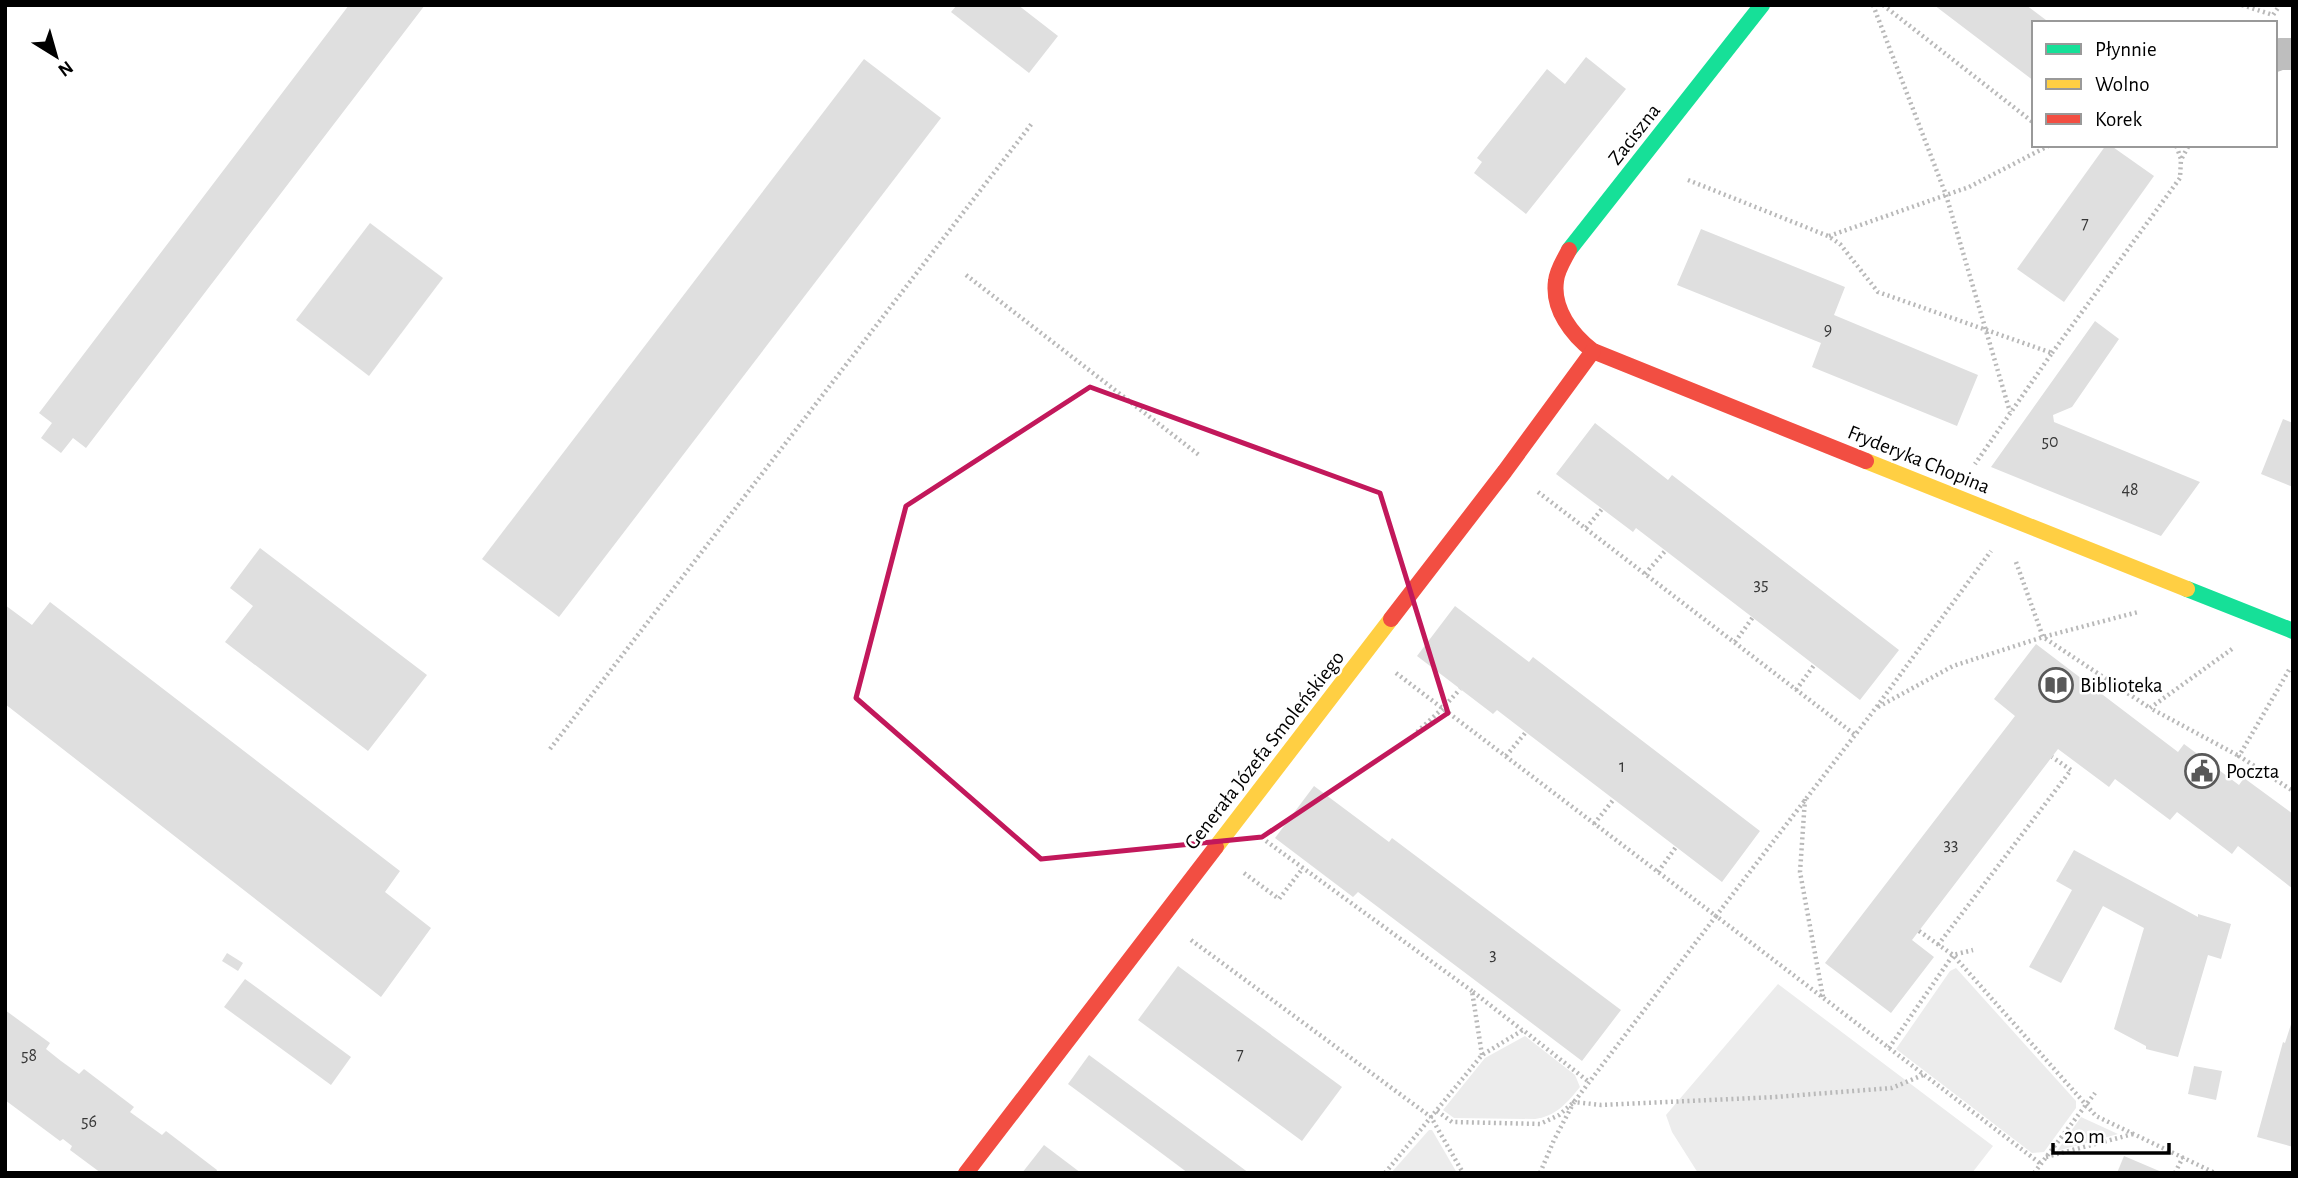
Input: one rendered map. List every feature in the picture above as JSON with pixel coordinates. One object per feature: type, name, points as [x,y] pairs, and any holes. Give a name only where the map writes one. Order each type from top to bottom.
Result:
[{"type":"street","name":"Zaciszna","points":[[1556,297],[1556,281],[1569,249],[1762,5]]},
{"type":"street","name":"Fryderyka Chopina","points":[[1556,297],[1573,332],[1593,351],[2293,631]]},
{"type":"street","name":"Generała Józefa Smoleńskiego","points":[[966,1173],[1505,471],[1593,351]]},
{"type":"path","points":[[1873,5],[1946,195],[2011,413]]},
{"type":"path","points":[[1883,5],[2032,120]]},
{"type":"path","points":[[2242,5],[2273,15],[2280,5]]},
{"type":"path","points":[[550,749],[1033,122]]},
{"type":"path","points":[[1828,236],[1969,187],[2046,147]]},
{"type":"path","points":[[1972,468],[2180,178],[2181,159],[2177,147]]},
{"type":"path","points":[[2181,159],[2188,147]]},
{"type":"path","points":[[1688,180],[1828,236],[1840,244],[1878,292],[2052,353]]},
{"type":"path","points":[[966,275],[1199,454]]},
{"type":"path","points":[[1505,471],[1586,528],[1854,734]]},
{"type":"path","points":[[1586,528],[1602,509]]},
{"type":"path","points":[[1540,1173],[1574,1102],[1875,709],[1994,547]]},
{"type":"path","points":[[1646,574],[1666,550]]},
{"type":"path","points":[[2025,560],[2013,555],[2043,636],[2150,708],[2239,756],[2293,791]]},
{"type":"path","points":[[1875,709],[1953,666],[2043,636],[2149,609]]},
{"type":"path","points":[[1734,642],[1753,617]]},
{"type":"path","points":[[2150,708],[2236,645]]},
{"type":"path","points":[[1796,690],[1815,664]]},
{"type":"path","points":[[1387,667],[2040,1164]]},
{"type":"path","points":[[2239,756],[2293,667]]},
{"type":"path","points":[[1417,732],[1460,689]]},
{"type":"path","points":[[1506,756],[1526,732]]},
{"type":"path","points":[[1938,945],[2071,770],[2052,757]]},
{"type":"path","points":[[1805,798],[1800,872],[1823,997]]},
{"type":"path","points":[[1594,824],[1614,799]]},
{"type":"path","points":[[1260,837],[1472,991],[1589,1082]]},
{"type":"path","points":[[1658,872],[1676,847]]},
{"type":"path","points":[[1236,867],[1277,901],[1303,868]]},
{"type":"path","points":[[1162,919],[1431,1118],[1463,1173]]},
{"type":"path","points":[[1919,931],[1953,955],[2096,1116],[2215,1173]]},
{"type":"path","points":[[1889,1048],[1953,955],[1973,950]]},
{"type":"path","points":[[1472,991],[1482,1055]]},
{"type":"path","points":[[1385,1173],[1482,1055],[1523,1030]]},
{"type":"path","points":[[1437,1111],[1452,1122],[1540,1124],[1559,1115],[1574,1102],[1601,1105],[1892,1088],[1924,1075]]},
{"type":"path","points":[[2034,1173],[2095,1093]]},
{"type":"path","points":[[2045,1157],[2133,1134]]},
{"type":"path","points":[[2175,1173],[2183,1157]]},
{"type":"highlighted area","points":[[1090,387],[1380,493],[1448,713],[1262,837],[1041,859],[856,698],[906,506]]},
{"type":"shaded area","points":[[1956,968],[2076,1101],[2076,1108],[2044,1152],[2032,1153],[1896,1049],[1950,971]]},
{"type":"shaded area","points":[[1778,984],[1993,1146],[1972,1173],[1698,1173],[1672,1132],[1666,1115]]},
{"type":"shaded area","points":[[1525,1036],[1575,1075],[1580,1087],[1566,1103],[1555,1112],[1535,1119],[1454,1118],[1443,1110],[1485,1058]]},
{"type":"shaded area","points":[[2081,1117],[2118,1134],[2057,1151]]},
{"type":"shaded area","points":[[1429,1130],[1432,1130],[1457,1173],[1391,1173]]},
{"type":"building","points":[[349,5],[425,5],[86,448],[73,438],[61,453],[41,438],[52,423],[39,413]]},
{"type":"building","points":[[957,5],[1018,5],[1058,36],[1029,73],[951,12]]},
{"type":"building","points":[[1934,5],[2026,5],[2047,21],[2032,21],[2032,79]]},
{"type":"building","points":[[1586,57],[1626,89],[1526,214],[1474,173],[1482,162],[1477,158],[1547,69],[1565,84]]},
{"type":"building","points":[[864,59],[941,118],[559,617],[482,559]]},
{"type":"building","points":[[2105,147],[2113,147],[2154,176],[2064,302],[2017,269]]},
{"type":"building","points":[[370,223],[443,278],[369,376],[296,320]]},
{"type":"building","points":[[1701,229],[1845,287],[1834,315],[1978,375],[1957,426],[1812,367],[1821,343],[1677,285]]},
{"type":"building","points":[[2095,321],[2119,339],[2072,407],[2053,415],[2054,422],[2200,482],[2161,536],[1991,467]]},
{"type":"building","points":[[2283,419],[2293,423],[2293,487],[2261,474]]},
{"type":"building","points":[[1595,423],[1668,480],[1672,475],[1899,650],[1860,700],[1636,528],[1633,532],[1556,474]]},
{"type":"building","points":[[260,548],[427,675],[368,751],[225,642],[253,606],[230,588]]},
{"type":"building","points":[[50,602],[400,871],[385,892],[431,928],[381,997],[5,704],[5,605],[32,625]]},
{"type":"building","points":[[1455,606],[1529,662],[1533,657],[1760,831],[1722,882],[1497,710],[1493,714],[1417,656]]},
{"type":"building","points":[[2036,644],[2178,752],[2184,744],[2239,785],[2244,778],[2293,814],[2293,889],[2238,846],[2232,854],[2177,812],[2170,820],[2115,779],[2109,787],[2058,749],[1912,940],[1934,957],[1891,1013],[1825,963],[2015,716],[1994,699]]},
{"type":"building","points":[[1314,786],[1389,842],[1392,838],[1621,1010],[1582,1061],[1358,892],[1353,897],[1275,838]]},
{"type":"building","points":[[2074,850],[2198,917],[2198,914],[2231,924],[2221,959],[2208,955],[2178,1057],[2146,1049],[2146,1046],[2114,1029],[2144,928],[2103,906],[2061,983],[2029,967],[2072,890],[2056,881]]},
{"type":"building","points":[[227,953],[243,963],[238,971],[222,961]]},
{"type":"building","points":[[1178,966],[1342,1087],[1302,1141],[1138,1020]]},
{"type":"building","points":[[245,979],[351,1057],[331,1085],[224,1007]]},
{"type":"building","points":[[5,1010],[50,1043],[46,1049],[61,1061],[79,1074],[84,1069],[134,1107],[130,1112],[162,1135],[166,1131],[217,1170],[216,1173],[101,1173],[70,1150],[72,1146],[63,1139],[60,1141],[5,1100]]},
{"type":"building","points":[[2293,1018],[2293,1147],[2257,1137],[2283,1042],[2285,1043]]},
{"type":"building","points":[[1089,1055],[1249,1173],[1188,1173],[1068,1084]]},
{"type":"building","points":[[2194,1066],[2222,1071],[2216,1100],[2188,1094]]},
{"type":"building","points":[[1044,1145],[1081,1173],[1022,1173]]},
{"type":"building","points":[[2124,1156],[2164,1173],[2117,1173]]},
{"type":"traffic: fast","points":[[1569,250],[1762,5]]},
{"type":"traffic: fast","points":[[2187,589],[2293,631]]},
{"type":"traffic: slow","points":[[1866,461],[2187,589]]},
{"type":"traffic: slow","points":[[1216,847],[1391,619]]},
{"type":"traffic: jam","points":[[1569,250],[1557,277],[1557,302],[1571,329],[1593,351],[1866,461]]},
{"type":"traffic: jam","points":[[1391,619],[1593,351]]},
{"type":"traffic: jam","points":[[966,1173],[1216,847]]},
{"type":"place","name":"Biblioteka","points":[[2056,685]]},
{"type":"place","name":"Poczta","points":[[2202,771]]}]
